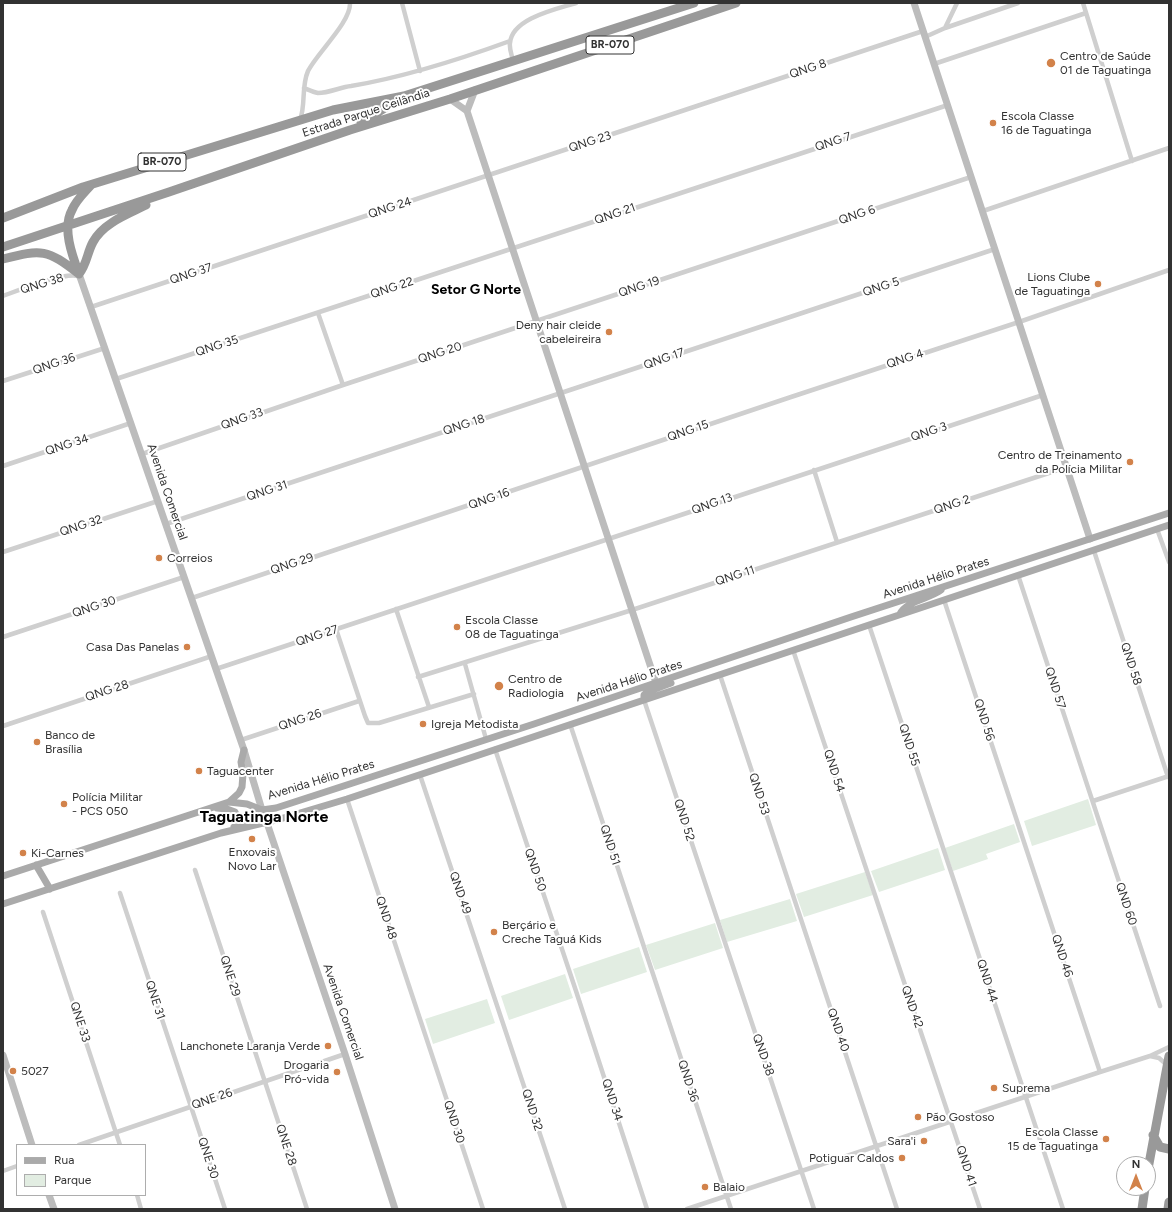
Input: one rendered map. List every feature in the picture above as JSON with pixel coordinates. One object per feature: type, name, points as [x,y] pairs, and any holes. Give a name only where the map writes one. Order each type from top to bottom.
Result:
[{"type":"highway","name":"Estrada Parque Ceilândia","points":[[3,218],[92,184],[333,110],[404,96],[694,3]]},
{"type":"highway","name":"Estrada Parque Ceilândia","points":[[3,247],[350,130],[450,99],[736,3]]},
{"type":"highway","points":[[350,130],[404,96]]},
{"type":"highway","points":[[80,276],[73,254],[67,226],[68,217],[72,209],[92,184]]},
{"type":"highway","points":[[80,276],[86,264],[93,241],[106,227],[169,192]]},
{"type":"highway","points":[[3,259],[27,253],[47,253],[64,262],[80,276]]},
{"type":"highway","points":[[1150,1156],[1168,1061]]},
{"type":"highway","points":[[1153,1135],[1160,1147],[1169,1150]]},
{"type":"highway","points":[[1142,1209],[1144,1196]]},
{"type":"highway","points":[[1168,1209],[1169,1202]]},
{"type":"main road","name":"Avenida Hélio Prates","points":[[3,876],[229,802],[247,804],[262,810],[276,808],[683,675],[946,586],[1169,513]]},
{"type":"main road","name":"Avenida Hélio Prates","points":[[3,904],[221,834],[267,823],[347,799],[1169,525]]},
{"type":"main road","points":[[900,614],[906,606],[936,594],[946,586]]},
{"type":"main road","points":[[644,700],[644,695],[647,692],[681,679],[683,675]]},
{"type":"main road","points":[[457,762],[452,759],[454,754],[474,748],[486,739]]},
{"type":"main road","points":[[229,802],[239,793],[242,787],[242,762],[244,750]]},
{"type":"main road","points":[[214,807],[235,812],[238,820],[236,826]]},
{"type":"main road","points":[[221,834],[253,818],[262,810]]},
{"type":"main road","points":[[36,865],[50,889]]},
{"type":"street","points":[[300,120],[303,109],[305,81],[308,70],[338,30],[348,14],[351,7],[350,3]]},
{"type":"street","points":[[402,3],[420,71]]},
{"type":"street","points":[[514,61],[510,48],[510,41],[514,32],[521,24],[529,19],[576,3]]},
{"type":"street","points":[[914,3],[1090,539]]},
{"type":"street","points":[[945,28],[957,3]]},
{"type":"street","name":"QNG 8","points":[[692,108],[945,28],[1018,3]]},
{"type":"street","points":[[1083,3],[1132,161]]},
{"type":"street","points":[[934,64],[1086,14]]},
{"type":"street","points":[[304,88],[312,92],[322,92],[394,78],[420,71],[510,41]]},
{"type":"street","points":[[467,111],[475,90]]},
{"type":"street","points":[[450,99],[467,111],[656,683]]},
{"type":"street","name":"QNG 7","points":[[718,179],[948,105]]},
{"type":"street","name":"QNG 23","points":[[488,175],[692,108]]},
{"type":"street","points":[[983,211],[1169,148]]},
{"type":"street","name":"QNG 24","points":[[291,241],[488,175]]},
{"type":"street","name":"QNG 6","points":[[742,253],[971,177]]},
{"type":"street","name":"QNG 21","points":[[512,249],[718,179]]},
{"type":"street","name":"QNG 37","points":[[91,307],[291,241]]},
{"type":"street","name":"QNG 22","points":[[318,313],[512,249]]},
{"type":"street","name":"QNG 5","points":[[767,325],[995,249]]},
{"type":"street","name":"QNG 19","points":[[536,321],[742,253]]},
{"type":"street","name":"QNG 4","points":[[791,397],[1019,322],[1169,270]]},
{"type":"street","name":"QNG 38","points":[[3,296],[61,277],[73,275],[80,276]]},
{"type":"street","name":"Avenida Comercial","points":[[80,276],[241,740],[262,810]]},
{"type":"street","points":[[318,313],[343,385]]},
{"type":"street","name":"QNG 35","points":[[116,379],[318,313]]},
{"type":"street","name":"QNG 20","points":[[343,385],[536,321]]},
{"type":"street","name":"QNG 17","points":[[561,394],[767,325]]},
{"type":"street","name":"QNG 36","points":[[3,381],[105,348]]},
{"type":"street","name":"QNG 33","points":[[142,454],[343,385]]},
{"type":"street","name":"QNG 18","points":[[368,457],[561,394]]},
{"type":"street","name":"QNG 3","points":[[814,470],[1043,395]]},
{"type":"street","name":"QNG 15","points":[[585,466],[791,397]]},
{"type":"street","name":"QNG 34","points":[[3,466],[131,424]]},
{"type":"street","name":"QNG 31","points":[[166,524],[368,457]]},
{"type":"street","name":"QNG 16","points":[[393,531],[585,466]]},
{"type":"street","name":"QNG 2","points":[[837,542],[1067,467]]},
{"type":"street","points":[[814,470],[837,542]]},
{"type":"street","name":"QNG 13","points":[[418,602],[814,470]]},
{"type":"street","name":"QNG 32","points":[[3,552],[158,501]]},
{"type":"street","points":[[1157,529],[1169,562]]},
{"type":"street","name":"QNG 29","points":[[192,598],[393,531]]},
{"type":"street","name":"QNG 11","points":[[418,677],[465,664],[837,542]]},
{"type":"street","name":"QND 58","points":[[1094,551],[1168,776]]},
{"type":"street","name":"QND 57","points":[[1018,575],[1093,801]]},
{"type":"street","name":"QNG 30","points":[[3,637],[184,577]]},
{"type":"street","name":"QND 56","points":[[944,600],[1024,839]]},
{"type":"street","name":"QNG 27","points":[[216,669],[418,602]]},
{"type":"street","points":[[396,610],[429,707]]},
{"type":"street","name":"QND 55","points":[[869,625],[948,866]]},
{"type":"street","points":[[336,630],[366,721],[370,724],[474,694]]},
{"type":"street","name":"QND 54","points":[[794,650],[874,891]]},
{"type":"street","name":"QNG 28","points":[[3,726],[212,656]]},
{"type":"street","points":[[465,664],[486,739]]},
{"type":"street","name":"QND 53","points":[[720,675],[799,913]]},
{"type":"street","name":"QND 52","points":[[644,700],[724,940]]},
{"type":"street","name":"QNG 26","points":[[241,740],[359,701]]},
{"type":"street","name":"QND 51","points":[[570,724],[650,966]]},
{"type":"street","name":"QND 50","points":[[495,749],[576,991]]},
{"type":"street","name":"QND 49","points":[[420,775],[500,1011]]},
{"type":"street","points":[[1093,801],[1168,776]]},
{"type":"street","name":"QND 48","points":[[347,799],[425,1035]]},
{"type":"street","name":"QND 60","points":[[1093,801],[1160,1006]]},
{"type":"street","name":"Avenida Comercial","points":[[267,823],[345,1054],[395,1209]]},
{"type":"street","name":"QND 46","points":[[1024,839],[1100,1072]]},
{"type":"street","name":"QND 44","points":[[948,866],[1063,1209]]},
{"type":"street","name":"QNE 29","points":[[195,870],[264,1082]]},
{"type":"street","name":"QND 42","points":[[874,891],[951,1122]]},
{"type":"street","name":"QNE 31","points":[[120,893],[191,1107]]},
{"type":"street","name":"QNE 33","points":[[43,912],[120,1144]]},
{"type":"street","name":"QND 40","points":[[799,913],[898,1209]]},
{"type":"street","name":"QND 38","points":[[724,940],[814,1209]]},
{"type":"street","name":"QND 36","points":[[650,966],[731,1209]]},
{"type":"street","name":"QND 34","points":[[576,991],[647,1209]]},
{"type":"street","name":"QND 32","points":[[500,1011],[565,1209]]},
{"type":"street","name":"QND 30","points":[[425,1035],[483,1209]]},
{"type":"street","points":[[687,1209],[1150,1056],[1169,1048]]},
{"type":"street","name":"QNE 26","points":[[82,1144],[345,1054]]},
{"type":"street","points":[[3,1055],[32,1144]]},
{"type":"street","points":[[1150,1056],[1168,1061]]},
{"type":"street","name":"QNE 28","points":[[264,1082],[307,1209]]},
{"type":"street","name":"QNE 30","points":[[191,1107],[225,1209]]},
{"type":"street","name":"QND 41","points":[[951,1122],[980,1209]]},
{"type":"street","points":[[3,1171],[16,1166]]},
{"type":"street","points":[[49,1196],[54,1209]]},
{"type":"street","points":[[137,1196],[141,1209]]},
{"type":"green space","points":[[1088,799],[1096,825],[1032,846],[1024,821]]},
{"type":"green space","points":[[1014,824],[1020,842],[986,854],[988,859],[953,871],[945,848]]},
{"type":"green space","points":[[938,848],[945,870],[879,892],[871,871]]},
{"type":"green space","points":[[865,872],[873,895],[804,917],[796,894]]},
{"type":"green space","points":[[790,899],[797,921],[727,942],[720,920]]},
{"type":"green space","points":[[715,923],[723,948],[655,970],[646,945]]},
{"type":"green space","points":[[639,947],[647,972],[581,994],[573,969]]},
{"type":"green space","points":[[565,974],[573,998],[509,1020],[501,996]]},
{"type":"green space","points":[[487,999],[495,1023],[433,1044],[425,1019]]},
{"type":"place","name":"Centro de Saúde 01 de Taguatinga","points":[[1051,63]]},
{"type":"place","name":"Escola Classe 16 de Taguatinga","points":[[993,123]]},
{"type":"place","name":"Lions Clube de Taguatinga","points":[[1098,284]]},
{"type":"place","name":"Deny hair cleide cabeleireira","points":[[609,332]]},
{"type":"place","name":"Centro de Treinamento da Polícia Militar","points":[[1130,462]]},
{"type":"place","name":"Correios","points":[[159,558]]},
{"type":"place","name":"Escola Classe 08 de Taguatinga","points":[[457,627]]},
{"type":"place","name":"Casa Das Panelas","points":[[187,647]]},
{"type":"place","name":"Centro de Radiologia","points":[[499,686]]},
{"type":"place","name":"Igreja Metodista","points":[[423,724]]},
{"type":"place","name":"Banco de Brasília","points":[[37,742]]},
{"type":"place","name":"Taguacenter","points":[[199,771]]},
{"type":"place","name":"Polícia Militar - PCS 050","points":[[64,804]]},
{"type":"place","name":"Enxovais Novo Lar","points":[[252,839]]},
{"type":"place","name":"Ki-Carnes","points":[[23,853]]},
{"type":"place","name":"Berçário e Creche Taguá Kids","points":[[494,932]]},
{"type":"place","name":"Lanchonete Laranja Verde","points":[[328,1046]]},
{"type":"place","name":"5027","points":[[13,1071]]},
{"type":"place","name":"Drogaria Pró-vida","points":[[337,1072]]},
{"type":"place","name":"Suprema","points":[[994,1088]]},
{"type":"place","name":"Pão Gostoso","points":[[918,1117]]},
{"type":"place","name":"Escola Classe 15 de Taguatinga","points":[[1106,1139]]},
{"type":"place","name":"Sara'i","points":[[924,1141]]},
{"type":"place","name":"Potiguar Caldos","points":[[902,1158]]},
{"type":"place","name":"Balaio","points":[[705,1187]]},
{"type":"district","name":"Setor G Norte","points":[[476,290]]},
{"type":"district","name":"Taguatinga Norte","points":[[264,817]]}]
